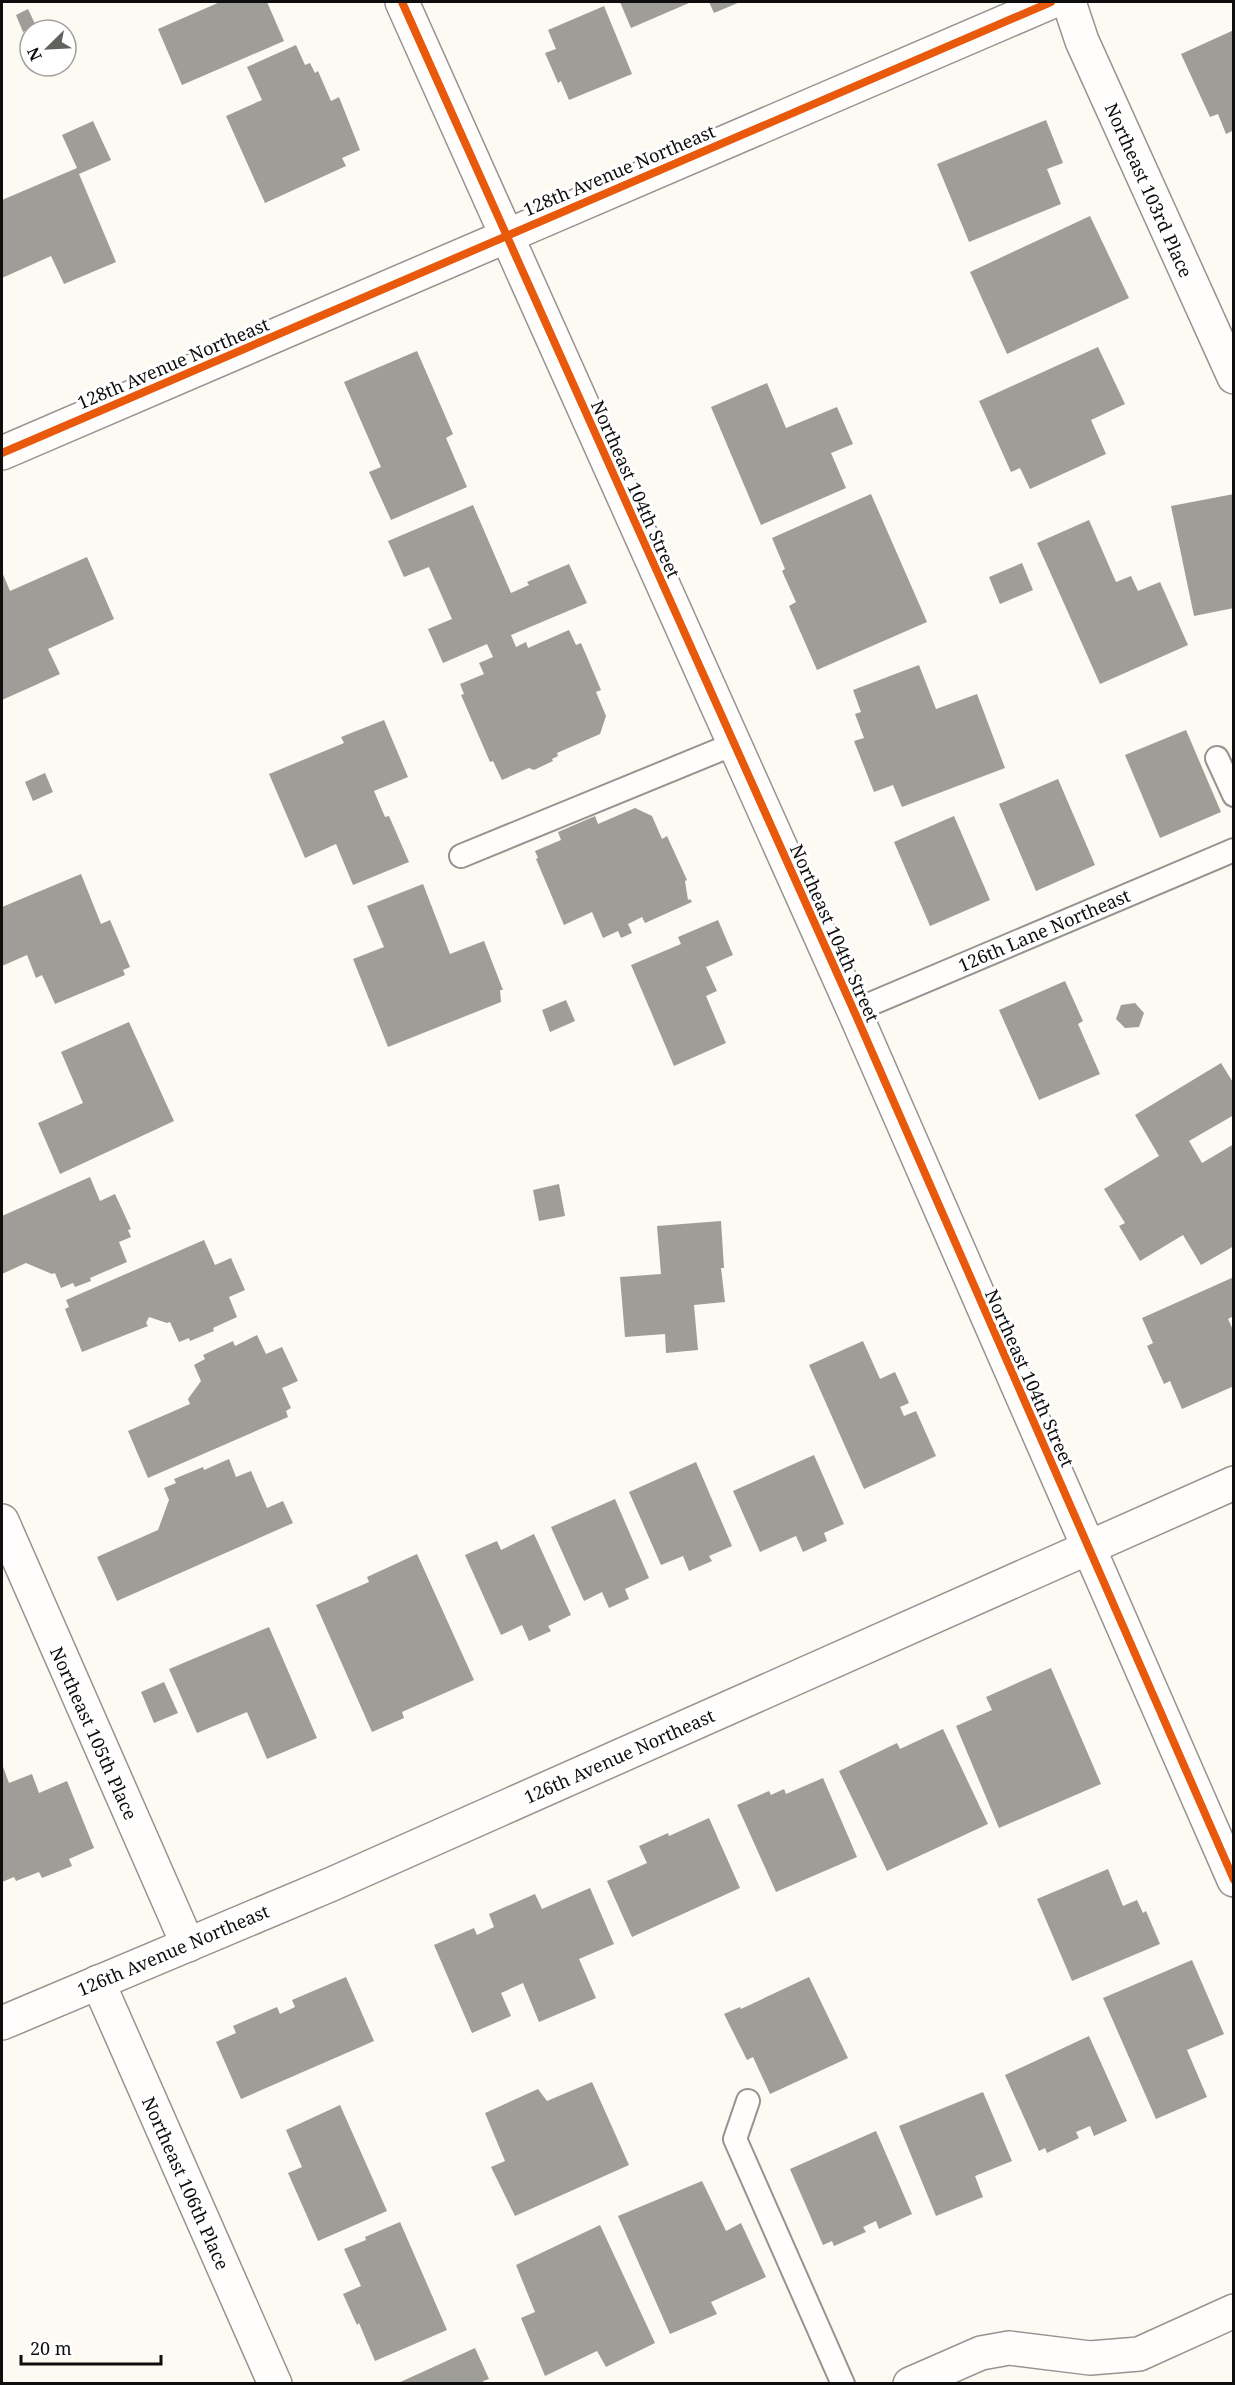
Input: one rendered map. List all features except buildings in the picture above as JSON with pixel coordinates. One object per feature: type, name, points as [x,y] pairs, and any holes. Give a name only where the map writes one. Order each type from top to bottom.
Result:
[{"type":"street","name":"Northeast 104th Street","points":[[402,2],[854,1011],[1233,1880]]},
{"type":"street","name":"128th Avenue Northeast","points":[[2,453],[1051,2]]},
{"type":"street","name":"Northeast 103rd Place","points":[[1069,2],[1082,41],[1233,377]]},
{"type":"street","name":"126th Avenue Northeast","points":[[2,2023],[332,1884],[1233,1483]]},
{"type":"street","name":"Northeast 105th Place","points":[[2,1521],[188,1945]]},
{"type":"street","name":"Northeast 106th Place","points":[[98,1982],[275,2384]]},
{"type":"street","points":[[910,2384],[981,2353],[1009,2348],[1090,2358],[1139,2354],[1233,2312]]},
{"type":"lane","points":[[460,856],[734,744]]},
{"type":"lane","points":[[1217,758],[1233,795]]},
{"type":"lane","name":"126th Lane Northeast","points":[[854,1011],[1233,850]]},
{"type":"lane","points":[[748,2101],[735,2139],[843,2384]]},
{"type":"cycle path","points":[[402,2],[854,1011],[1234,1880]]},
{"type":"cycle path","points":[[2,453],[1051,2]]}]
